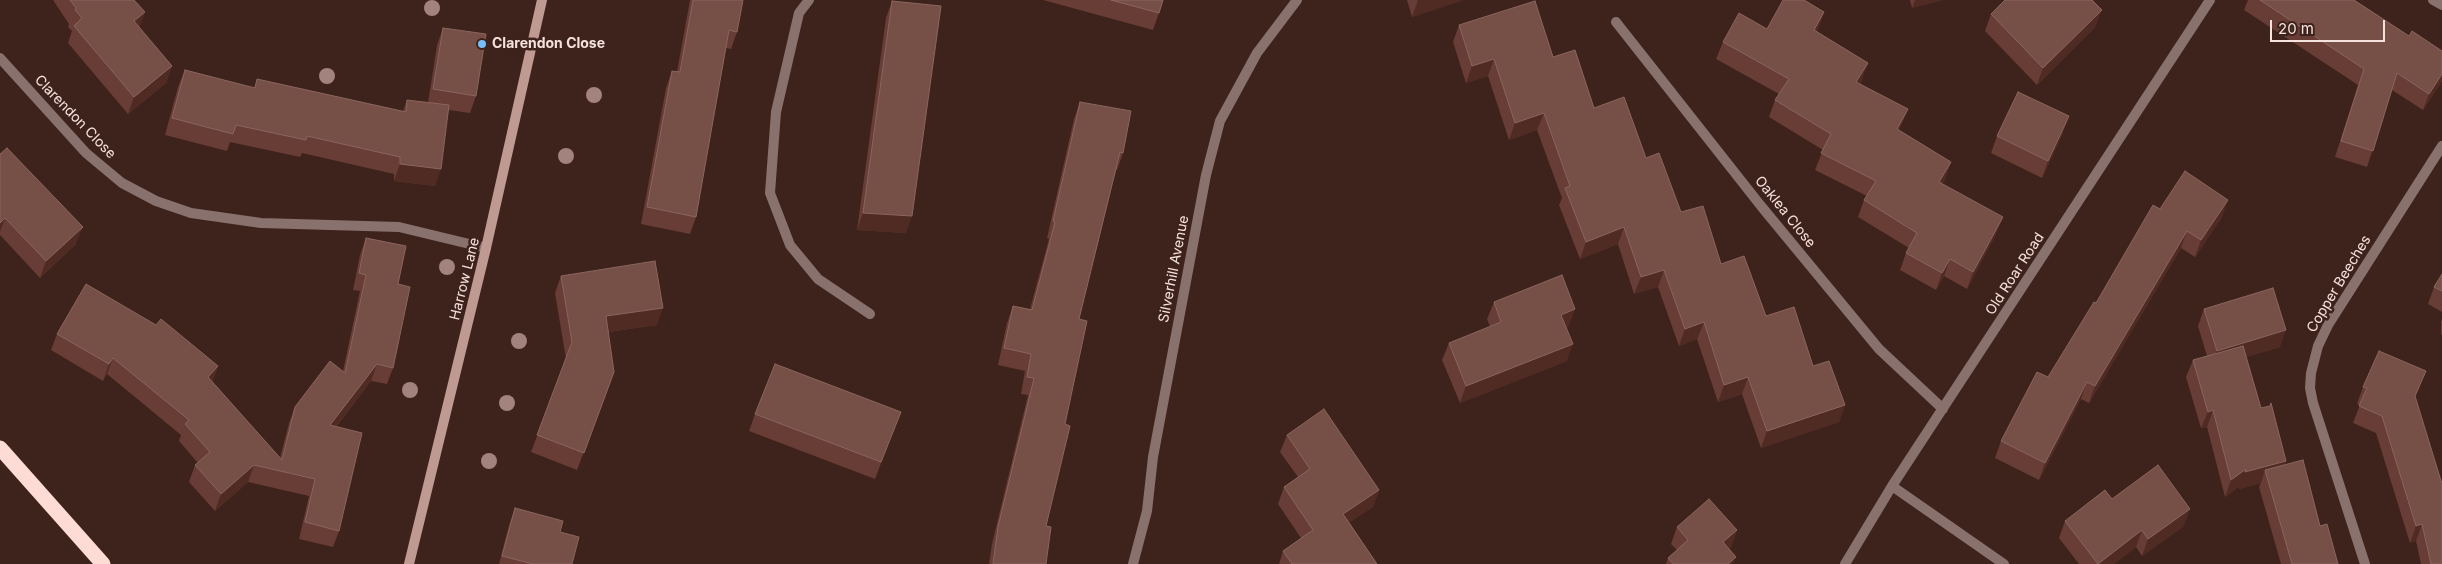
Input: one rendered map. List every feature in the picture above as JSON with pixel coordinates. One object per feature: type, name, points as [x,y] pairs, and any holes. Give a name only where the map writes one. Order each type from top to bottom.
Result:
[{"type":"highway","points":[[0,448],[103,564]]},
{"type":"street","name":"Harrow Lane","points":[[409,564],[486,248],[542,0]]},
{"type":"street","points":[[809,0],[799,13],[776,112],[770,193],[790,245],[818,279],[870,314]]},
{"type":"street","name":"Silverhill Avenue","points":[[1133,564],[1147,511],[1153,457],[1204,185],[1220,121],[1257,53],[1297,0]]},
{"type":"street","name":"Old Roar Road","points":[[1845,564],[1892,486],[2210,0]]},
{"type":"street","points":[[2433,0],[2442,5]]},
{"type":"street","name":"Oaklea Close","points":[[1616,22],[1761,206],[1879,349],[1943,409]]},
{"type":"street","name":"Clarendon Close","points":[[0,58],[86,153],[122,183],[156,201],[190,213],[261,222],[399,227],[486,248]]},
{"type":"street","name":"Copper Beeches","points":[[2365,564],[2313,403],[2310,388],[2311,373],[2318,346],[2328,325],[2442,146]]},
{"type":"street","points":[[1892,486],[2004,564]]},
{"type":"building","points":[[70,0],[134,0],[145,12],[134,21],[172,66],[134,97],[74,26],[82,18]]},
{"type":"building","points":[[693,0],[743,0],[737,32],[729,30],[696,217],[647,207],[672,71],[680,72]]},
{"type":"building","points":[[1111,0],[1163,0],[1159,13]]},
{"type":"building","points":[[1783,0],[1804,0],[1824,12],[1814,30],[1868,63],[1856,82],[1908,109],[1897,129],[1951,162],[1939,182],[2003,217],[1973,272],[1950,259],[1942,273],[1906,253],[1917,233],[1864,200],[1876,181],[1821,153],[1831,134],[1775,100],[1789,79],[1723,42],[1739,13],[1767,29]]},
{"type":"building","points":[[2005,0],[2092,0],[2102,10],[2043,68],[1991,14]]},
{"type":"building","points":[[2260,0],[2354,0],[2409,36],[2412,31],[2442,51],[2442,74],[2429,94],[2397,73],[2373,151],[2341,141],[2364,69]]},
{"type":"building","points":[[892,1],[941,6],[912,216],[863,213]]},
{"type":"building","points":[[1535,1],[1553,57],[1575,50],[1594,108],[1624,97],[1646,158],[1659,153],[1681,212],[1703,206],[1721,264],[1744,256],[1766,316],[1794,307],[1813,366],[1829,361],[1845,405],[1767,431],[1748,377],[1724,385],[1704,322],[1685,329],[1664,270],[1641,277],[1624,227],[1586,242],[1565,188],[1570,186],[1544,113],[1515,123],[1494,59],[1472,66],[1459,25]]},
{"type":"building","points":[[443,28],[486,34],[476,96],[433,89]]},
{"type":"building","points":[[185,70],[255,88],[257,79],[406,112],[407,100],[449,105],[441,169],[400,164],[400,157],[307,136],[306,140],[236,125],[233,134],[172,118]]},
{"type":"building","points":[[2018,92],[2069,116],[2048,161],[1997,136]]},
{"type":"building","points":[[1080,102],[1131,111],[1123,153],[1120,152],[1079,319],[1087,321],[1065,424],[1070,426],[1046,526],[1051,527],[1046,564],[993,564],[998,527],[1034,378],[1027,377],[1031,354],[1004,348],[1013,306],[1032,310],[1055,222],[1053,221]]},
{"type":"building","points":[[7,148],[83,227],[46,261],[5,218],[0,223],[0,154]]},
{"type":"building","points":[[2185,171],[2228,200],[2201,240],[2187,231],[2095,386],[2087,382],[2045,463],[2001,441],[2037,372],[2048,377],[2094,302],[2096,303],[2153,205],[2160,209]]},
{"type":"building","points":[[366,238],[406,246],[398,284],[410,287],[393,368],[377,364],[330,425],[362,433],[339,531],[305,522],[315,479],[254,465],[221,494],[195,465],[210,452],[185,424],[189,420],[113,358],[109,364],[57,334],[86,284],[156,325],[161,319],[218,366],[208,377],[282,460],[295,407],[330,361],[345,373],[366,275],[359,273]]},
{"type":"building","points":[[655,261],[663,308],[606,316],[614,372],[584,453],[537,435],[572,342],[561,276]]},
{"type":"building","points":[[2442,274],[2442,291],[2434,287]]},
{"type":"building","points":[[1562,275],[1575,309],[1561,315],[1573,344],[1466,386],[1449,343],[1501,322],[1494,302]]},
{"type":"building","points":[[2273,288],[2286,330],[2217,351],[2204,309]]},
{"type":"building","points":[[2243,346],[2261,408],[2270,406],[2271,403],[2286,461],[2245,472],[2246,469],[2231,480],[2213,410],[2208,412],[2193,360]]},
{"type":"building","points":[[2379,351],[2426,371],[2415,396],[2442,484],[2442,564],[2431,564],[2422,524],[2416,526],[2382,416],[2359,406],[2367,388],[2363,387]]},
{"type":"building","points":[[775,364],[901,412],[881,462],[755,414]]},
{"type":"building","points":[[1324,409],[1379,490],[1343,514],[1377,564],[1292,564],[1283,551],[1313,530],[1284,487],[1310,469],[1287,435]]},
{"type":"building","points":[[2303,460],[2320,526],[2327,524],[2338,564],[2292,564],[2265,470]]},
{"type":"building","points":[[2158,465],[2190,509],[2148,539],[2142,530],[2098,564],[2065,521],[2105,490],[2112,499]]},
{"type":"building","points":[[1709,499],[1737,530],[1723,542],[1736,557],[1728,564],[1673,564],[1668,558],[1688,540],[1677,527]]},
{"type":"building","points":[[515,508],[563,521],[560,532],[579,537],[572,564],[533,564],[502,556]]},
{"type":"place","name":"Clarendon Close","points":[[482,44]]}]
